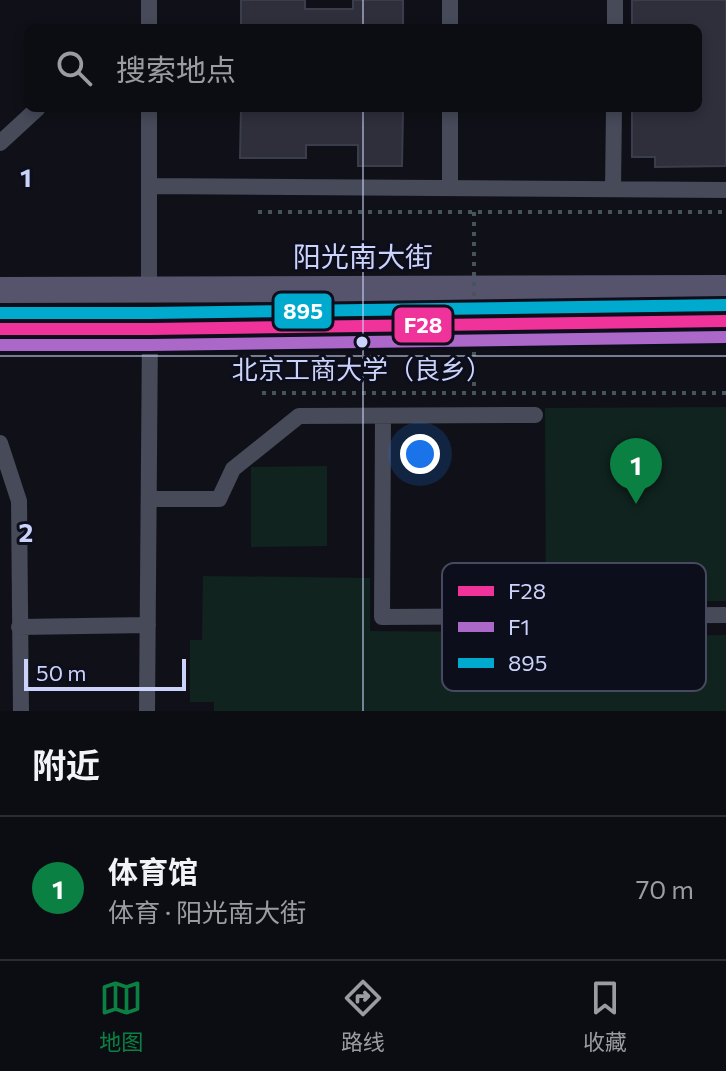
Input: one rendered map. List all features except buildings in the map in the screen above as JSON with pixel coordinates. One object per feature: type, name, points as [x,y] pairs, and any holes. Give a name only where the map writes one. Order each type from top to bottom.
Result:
[{"type":"main road","name":"阳光南大街","points":[[0,290],[726,288]]},
{"type":"main road","points":[[0,329],[726,321]]},
{"type":"street","points":[[149,0],[149,24]]},
{"type":"street","points":[[450,0],[450,24]]},
{"type":"street","points":[[615,0],[615,24]]},
{"type":"street","points":[[0,143],[34,112]]},
{"type":"street","points":[[149,112],[149,289]]},
{"type":"street","points":[[450,112],[450,188]]},
{"type":"street","points":[[613,189],[614,112]]},
{"type":"street","points":[[149,186],[726,190]]},
{"type":"street","points":[[147,711],[150,329]]},
{"type":"street","points":[[149,499],[219,499],[233,469],[299,416],[535,415]]},
{"type":"street","points":[[383,416],[382,617],[442,617]]},
{"type":"street","points":[[0,443],[19,501],[21,711]]},
{"type":"street","points":[[706,615],[726,615]]},
{"type":"street","points":[[19,627],[148,625]]},
{"type":"path","points":[[258,212],[726,212]]},
{"type":"path","points":[[474,212],[474,393]]},
{"type":"path","points":[[262,393],[726,393]]},
{"type":"green space","points":[[726,407],[726,601],[706,601],[706,563],[546,563],[545,408]]},
{"type":"green space","points":[[327,466],[327,546],[251,547],[251,467]]},
{"type":"green space","points":[[203,576],[370,578],[370,631],[442,632],[442,691],[706,691],[706,635],[726,635],[726,711],[214,711],[214,702],[190,702],[190,640],[202,640]]},
{"type":"transit line","name":"895","points":[[0,313],[726,305]]},
{"type":"transit line","name":"F28","points":[[0,329],[726,321]]},
{"type":"transit line","name":"F1","points":[[0,345],[726,337]]},
{"type":"place","name":"北京工商大学（良乡）","points":[[362,342]]},
{"type":"place","name":"体育馆","points":[[636,504]]}]
